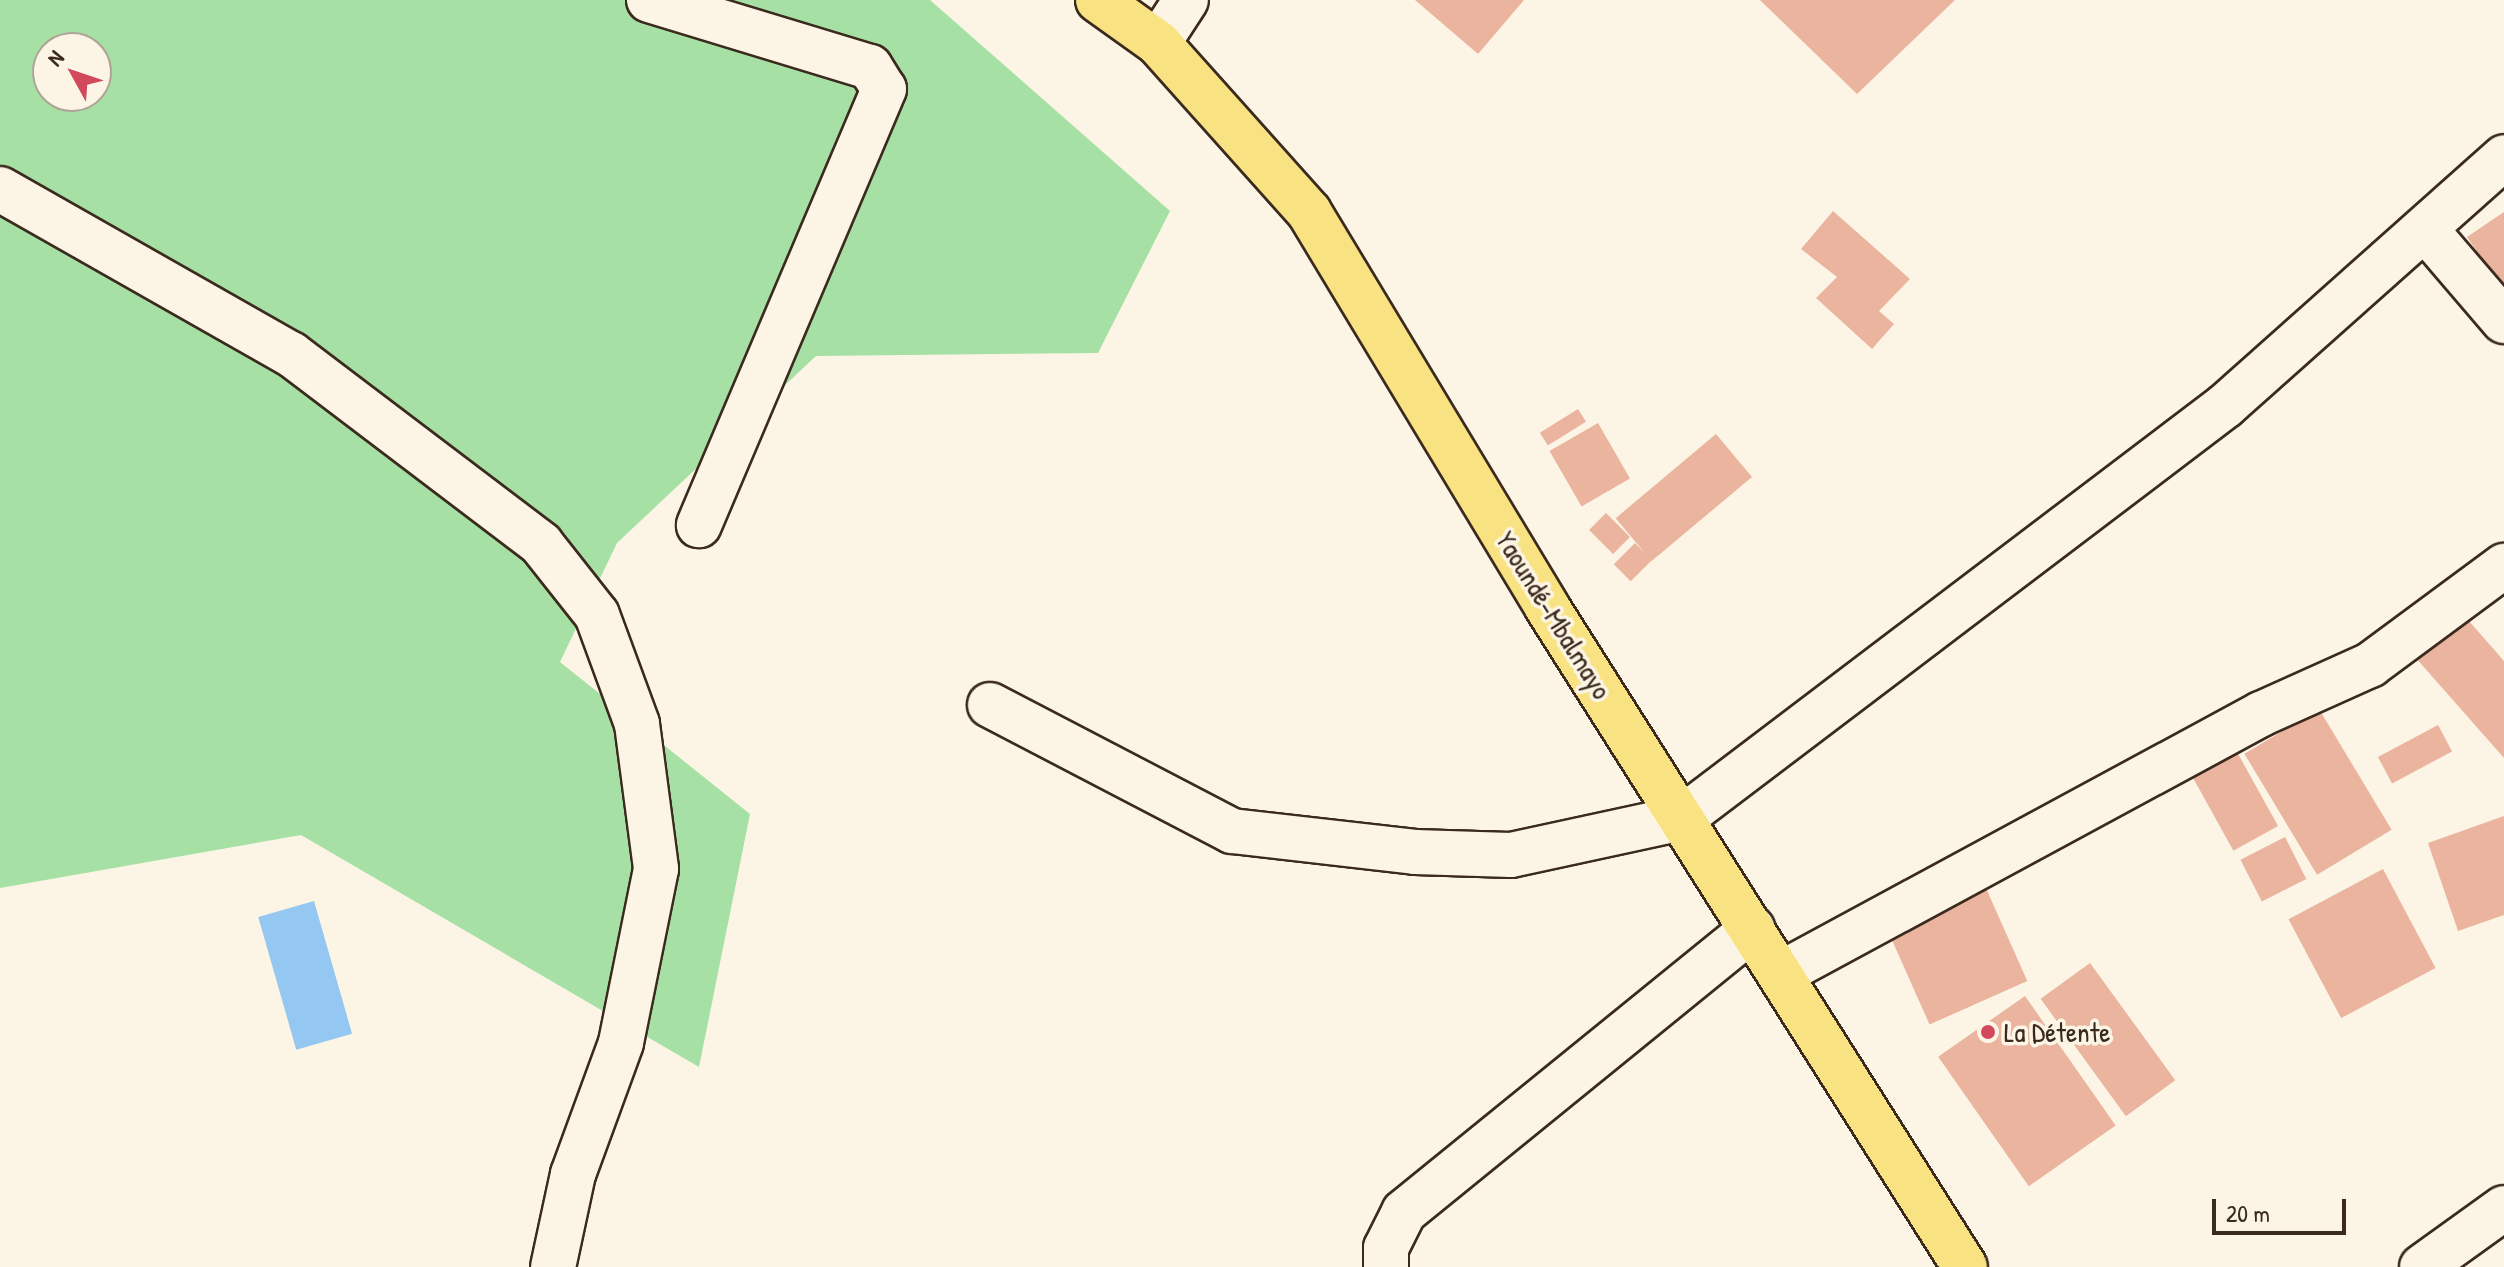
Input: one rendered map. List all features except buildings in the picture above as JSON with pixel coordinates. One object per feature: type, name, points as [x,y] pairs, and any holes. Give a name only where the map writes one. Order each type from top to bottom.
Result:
[{"type":"highway","name":"Yaoundé-Mbalmayo","points":[[1098,0],[1158,43],[1309,212],[1682,818],[1965,1267]]},
{"type":"street","points":[[649,0],[870,67],[884,89],[699,525]]},
{"type":"street","points":[[1158,43],[1186,0]]},
{"type":"street","points":[[990,705],[1232,831],[1415,852],[1511,855],[1682,818],[2212,416],[2426,230],[2504,157]]},
{"type":"street","points":[[0,189],[291,354],[541,544],[597,615],[637,724],[656,869],[621,1043],[573,1174],[553,1267]]},
{"type":"street","points":[[2426,230],[2504,321]]},
{"type":"street","points":[[1780,974],[2261,714],[2370,665],[2504,566]]},
{"type":"street","points":[[1386,1267],[1386,1248],[1404,1212],[1752,929]]},
{"type":"street","points":[[2422,1267],[2504,1208]]},
{"type":"green space","points":[[0,0],[930,0],[1170,211],[1098,353],[816,356],[617,543],[560,662],[750,814],[699,1067],[301,835],[0,888]]},
{"type":"water","points":[[314,901],[352,1034],[296,1050],[258,917]]},
{"type":"place","name":"La Détente","points":[[1988,1032]]}]
